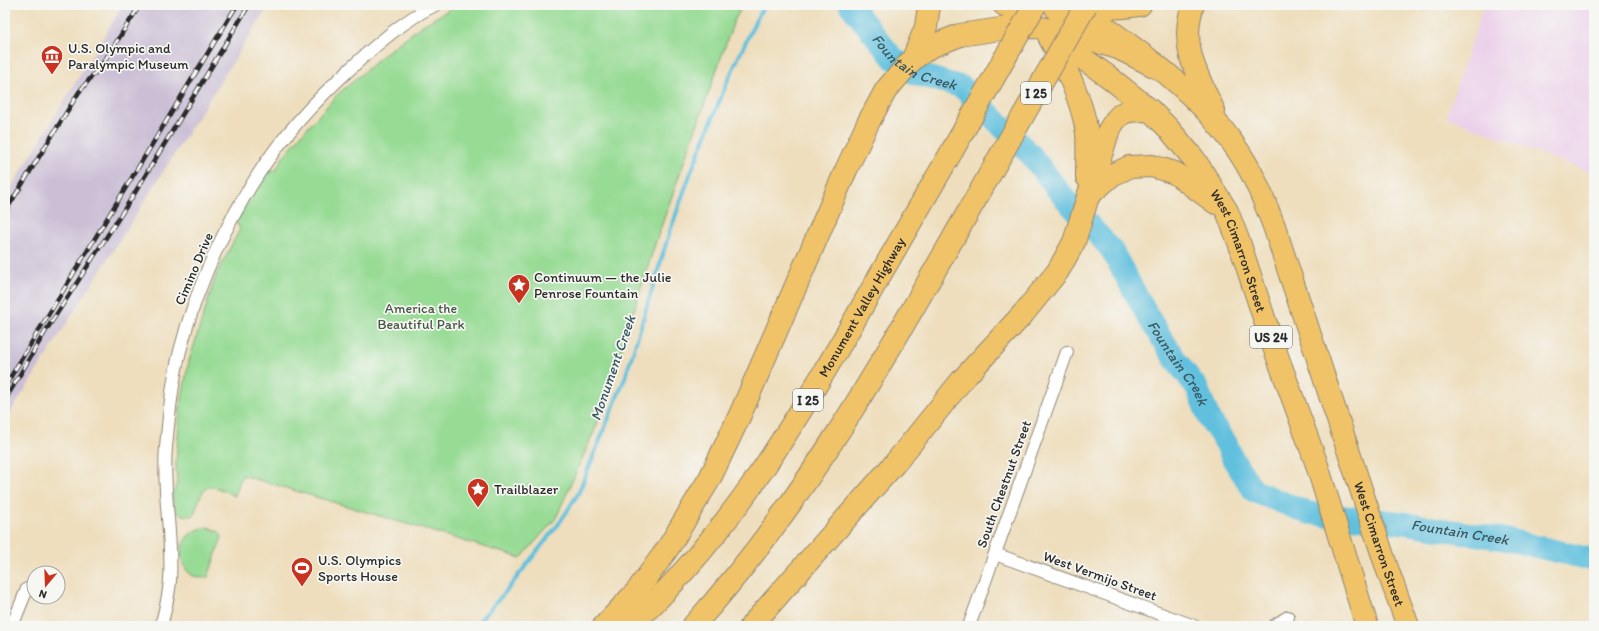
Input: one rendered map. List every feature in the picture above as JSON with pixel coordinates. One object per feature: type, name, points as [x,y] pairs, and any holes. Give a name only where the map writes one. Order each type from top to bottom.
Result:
[{"type":"highway","points":[[913,60],[926,27],[929,5]]},
{"type":"highway","points":[[1026,5],[1068,72],[1080,104],[1087,134],[1093,181]]},
{"type":"highway","name":"Monument Valley Highway","points":[[630,626],[656,602],[722,525],[750,489],[782,442],[823,375],[1035,5]]},
{"type":"highway","points":[[1071,5],[1095,9],[1118,9],[1140,5]]},
{"type":"highway","name":"West Cimarron Street","points":[[1071,5],[1162,70],[1205,110],[1228,137],[1247,165],[1262,196],[1354,466],[1388,571],[1408,626]]},
{"type":"highway","name":"US 24","points":[[1071,5],[1071,34],[1109,77]]},
{"type":"highway","name":"I 25","points":[[693,626],[744,566],[818,464],[885,356],[986,181],[1071,5]]},
{"type":"highway","name":"US 24","points":[[1193,5],[1189,17],[1187,35],[1193,66],[1228,137]]},
{"type":"highway","points":[[604,626],[637,591],[668,548],[710,478],[740,415],[846,170],[880,101],[899,74],[913,60],[930,47],[960,35],[984,30],[1007,28],[1043,30],[1071,34],[1118,48],[1162,70]]},
{"type":"highway","name":"West Cimarron Street","points":[[1043,30],[1109,77],[1150,110],[1168,128],[1194,159],[1227,211],[1240,245],[1271,339],[1316,462],[1367,626]]},
{"type":"highway","points":[[751,626],[891,468],[962,380],[1023,314],[1058,270],[1074,242],[1108,132],[1115,119],[1125,111],[1150,110]]},
{"type":"highway","points":[[1093,181],[1112,175],[1129,166],[1152,166],[1175,173],[1227,211]]},
{"type":"main road","name":"West Cimarron Street","points":[[1003,5],[1043,30]]},
{"type":"street","name":"Cimino Drive","points":[[161,626],[167,604],[170,579],[165,467],[170,410],[180,351],[189,318],[204,280],[232,220],[259,173],[289,133],[321,98],[361,59],[427,7]]},
{"type":"street","name":"South Chestnut Street","points":[[969,626],[1067,352]]},
{"type":"street","name":"West Vermijo Street","points":[[995,554],[1194,626]]},
{"type":"street","points":[[12,626],[26,591]]},
{"type":"street","points":[[1274,626],[1288,617]]},
{"type":"shaded area","points":[[123,5],[269,5],[5,421],[5,198]]},
{"type":"shaded area","points":[[1484,5],[1594,5],[1594,174],[1446,117]]},
{"type":"green space","name":"America the Beautiful Park","points":[[457,5],[743,5],[734,21],[655,244],[614,373],[600,407],[599,420],[556,518],[521,558],[242,475],[235,496],[223,490],[211,487],[205,490],[202,494],[193,516],[183,515],[175,511],[172,496],[177,484],[176,464],[180,408],[189,361],[216,275],[240,229],[236,222],[265,174],[276,170],[283,157],[337,95],[387,52],[421,26]]},
{"type":"green space","points":[[208,527],[219,532],[222,537],[208,577],[198,577],[190,573],[184,566],[181,557],[182,548],[186,538],[195,531]]},
{"type":"waterway","name":"Monument Creek","points":[[475,626],[507,590],[560,522],[578,494],[625,378],[670,231],[690,175],[727,82],[764,5]]},
{"type":"waterway","name":"Fountain Creek","points":[[850,5],[893,58],[916,74],[962,87],[1031,155],[1061,194],[1111,249],[1150,320],[1175,359],[1197,388],[1210,420],[1226,443],[1233,459],[1254,491],[1308,513],[1403,523],[1509,540],[1594,560]]},
{"type":"railway","points":[[5,212],[79,92],[103,63],[140,5]]},
{"type":"railway","points":[[5,386],[237,5]]},
{"type":"railway","points":[[5,400],[45,332],[131,199],[249,5]]},
{"type":"place","name":"U.S. Olympic and Paralympic Museum","points":[[52,76]]},
{"type":"place","name":"Continuum — the Julie Penrose Fountain","points":[[519,304]]},
{"type":"place","name":"Trailblazer","points":[[478,508]]},
{"type":"place","name":"U.S. Olympics Sports House","points":[[302,588]]}]
